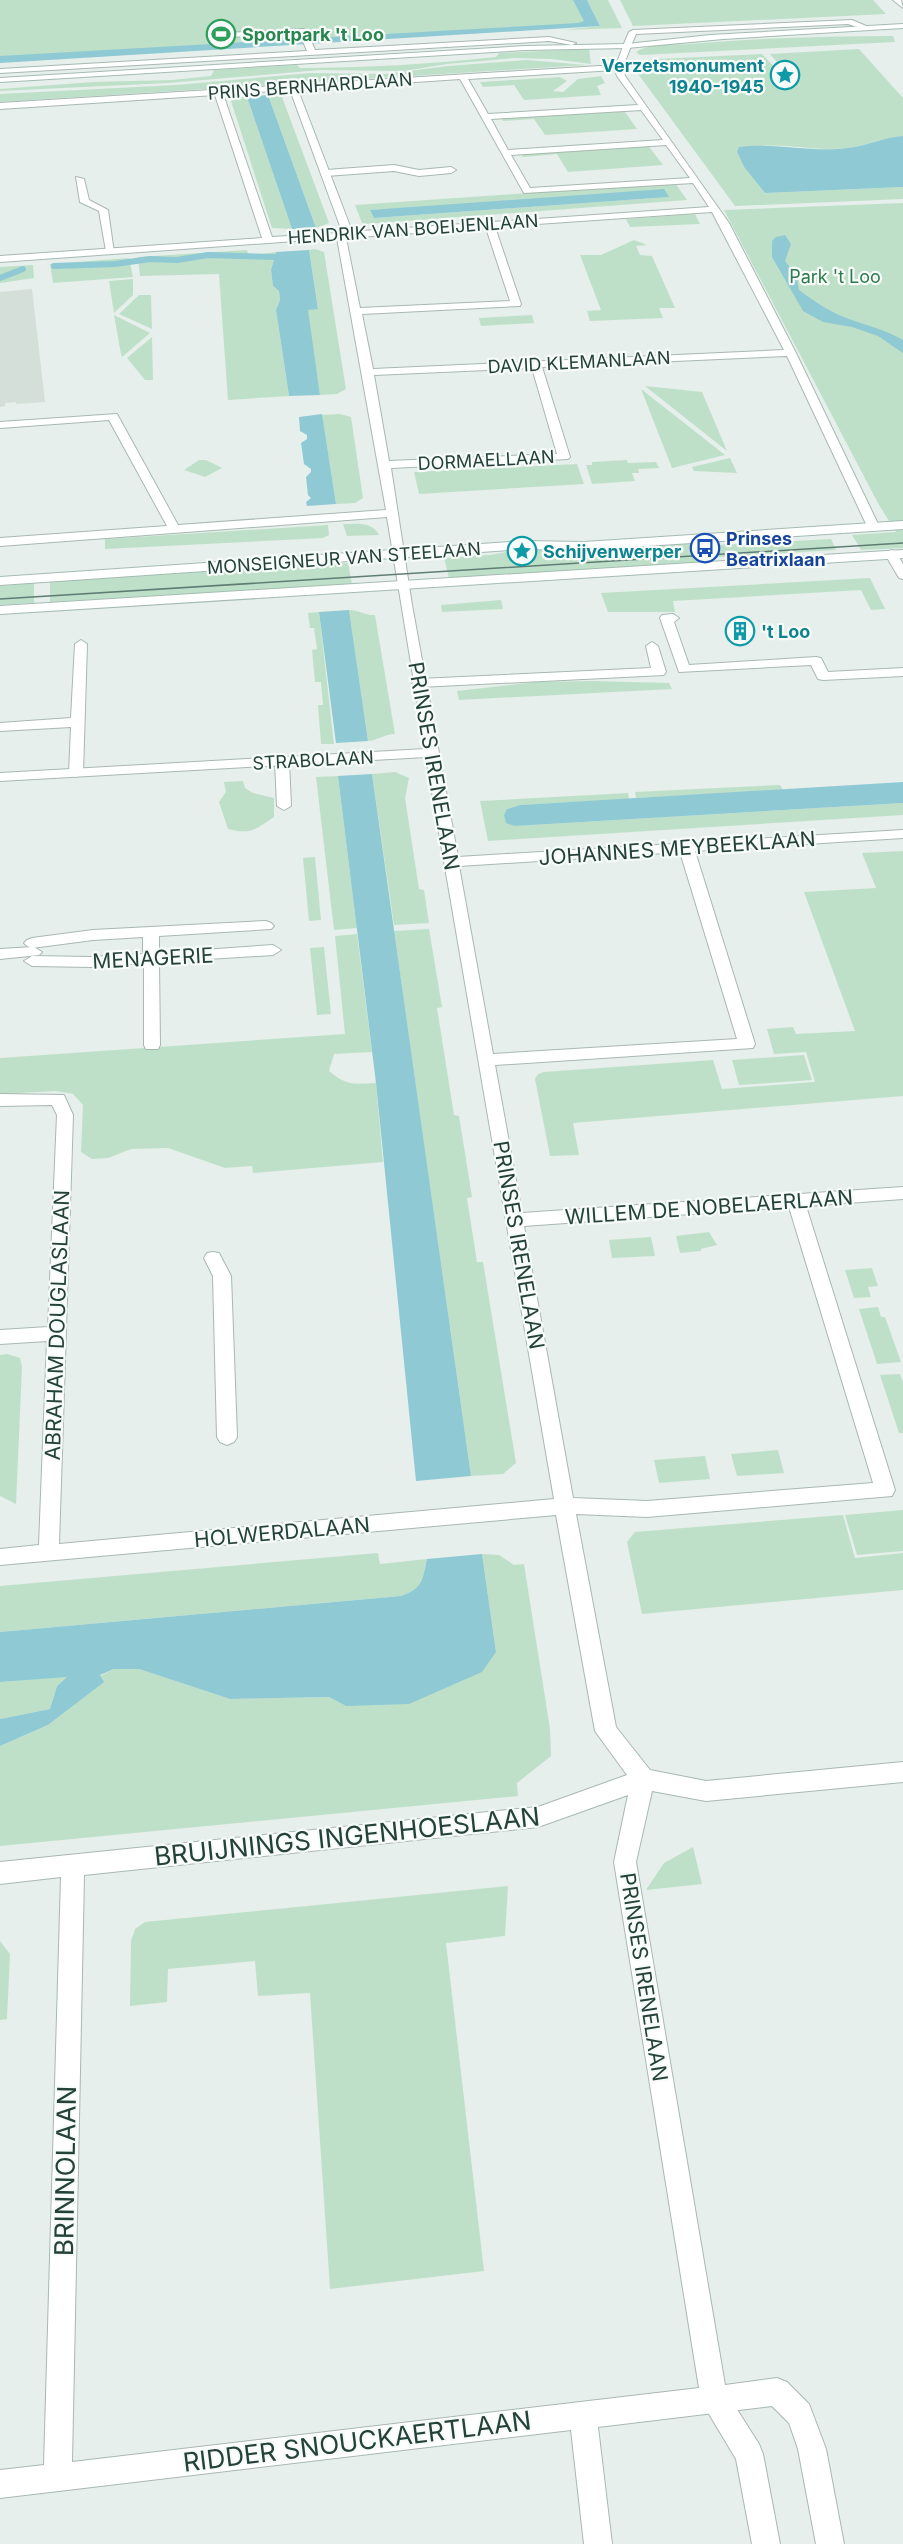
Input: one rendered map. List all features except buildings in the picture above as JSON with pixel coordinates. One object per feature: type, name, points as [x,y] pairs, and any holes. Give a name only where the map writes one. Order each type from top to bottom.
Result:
[{"type":"street","points":[[897,0],[903,6]]},
{"type":"street","name":"PRINS BERNHARDLAAN","points":[[0,80],[525,48],[849,22],[867,28]]},
{"type":"street","name":"PRINS BERNHARDLAAN","points":[[525,48],[630,39],[720,38],[903,26]]},
{"type":"street","points":[[226,35],[303,31],[311,50]]},
{"type":"street","name":"PRINS BERNHARDLAAN","points":[[798,34],[903,34]]},
{"type":"street","name":"PRINS BERNHARDLAAN","points":[[0,71],[311,50],[549,39],[572,43]]},
{"type":"street","points":[[630,39],[620,67],[621,76],[715,208],[791,353],[873,526]]},
{"type":"street","name":"PRINS BERNHARDLAAN","points":[[0,106],[620,67]]},
{"type":"street","points":[[463,77],[527,191],[696,180]]},
{"type":"street","name":"PRINSES IRENELAAN","points":[[293,87],[345,226],[341,234],[368,372],[400,555],[402,584],[419,682],[516,1220],[564,1506],[606,1731],[643,1779],[625,1862],[714,2399]]},
{"type":"street","points":[[218,92],[268,240]]},
{"type":"street","points":[[484,117],[644,106]]},
{"type":"street","points":[[505,153],[668,142]]},
{"type":"street","points":[[326,173],[394,168],[419,172],[451,170]]},
{"type":"street","points":[[79,179],[85,202],[107,208],[111,251]]},
{"type":"street","name":"HENDRIK VAN BOEIJENLAAN","points":[[0,259],[715,208]]},
{"type":"street","points":[[355,311],[516,304],[489,224]]},
{"type":"street","name":"DAVID KLEMANLAAN","points":[[368,372],[791,353]]},
{"type":"street","name":"DORMAELLAAN","points":[[384,465],[564,457],[536,364]]},
{"type":"street","points":[[0,425],[113,416],[174,528]]},
{"type":"street","name":"MONSEIGNEUR VAN STEELAAN","points":[[0,542],[392,513]]},
{"type":"street","name":"MONSEIGNEUR VAN STEELAAN","points":[[0,581],[524,545],[584,546],[903,525]]},
{"type":"street","points":[[897,554],[903,575]]},
{"type":"street","name":"MONSEIGNEUR VAN STEELAAN","points":[[0,610],[897,554]]},
{"type":"street","points":[[673,618],[666,618],[684,669],[816,661],[823,676],[903,672]]},
{"type":"street","points":[[0,777],[76,773],[81,644]]},
{"type":"street","points":[[419,682],[659,672],[652,646]]},
{"type":"street","points":[[0,727],[78,722]]},
{"type":"street","name":"STRABOLAAN","points":[[76,773],[432,753]]},
{"type":"street","points":[[282,761],[284,806]]},
{"type":"street","name":"JOHANNES MEYBEEKLAAN","points":[[451,862],[903,834]]},
{"type":"street","points":[[486,1060],[747,1044],[687,847]]},
{"type":"street","points":[[208,955],[209,929]]},
{"type":"street","name":"MENAGERIE","points":[[0,954],[33,952],[93,935],[209,929],[267,930],[269,951],[92,962],[33,952]]},
{"type":"street","points":[[151,932],[152,1045]]},
{"type":"street","points":[[92,962],[93,935]]},
{"type":"street","name":"ABRAHAM DOUGLASLAAN","points":[[0,1100],[58,1099],[65,1115],[49,1552]]},
{"type":"street","name":"WILLEM DE NOBELAERLAAN","points":[[516,1220],[903,1193]]},
{"type":"street","name":"HOLWERDALAAN","points":[[0,1557],[564,1506],[647,1509],[885,1490],[796,1202]]},
{"type":"street","points":[[213,1258],[222,1276],[227,1437]]},
{"type":"street","points":[[0,1337],[58,1333]]},
{"type":"street","points":[[643,1779],[706,1791],[903,1772]]},
{"type":"street","name":"BRUIJNINGS INGENHOESLAAN","points":[[0,1873],[537,1817],[579,1804],[643,1779]]},
{"type":"street","name":"BRINNOLAAN","points":[[58,2477],[73,1866]]},
{"type":"street","name":"RIDDER SNOUCKAERTLAAN","points":[[0,2484],[777,2392],[799,2414],[812,2449],[830,2544]]},
{"type":"street","points":[[714,2399],[749,2454],[766,2544]]},
{"type":"street","points":[[583,2414],[598,2544]]},
{"type":"shaded area","points":[[32,289],[45,402],[5,403],[5,406],[0,407],[0,292]]},
{"type":"green space","name":"Sportpark 't Loo","points":[[0,0],[580,0],[594,25],[0,60]]},
{"type":"green space","points":[[587,0],[608,0],[622,28],[562,30],[600,26]]},
{"type":"green space","points":[[620,0],[873,0],[886,14],[633,26]]},
{"type":"green space","points":[[893,36],[895,42],[640,55],[636,52],[662,45],[741,40]]},
{"type":"green space","points":[[589,49],[591,64],[552,59],[515,58],[447,64],[404,71],[320,70],[168,83],[0,91],[0,89],[93,82],[172,80],[211,76],[214,70],[297,65],[300,68],[398,65],[496,57],[499,53]]},
{"type":"green space","points":[[859,49],[903,98],[903,136],[848,148],[820,149],[777,145],[737,152],[744,167],[765,193],[903,187],[903,199],[735,206],[636,71],[637,64],[657,59],[762,54],[778,71],[770,74],[772,77],[783,80],[798,77],[798,74],[784,70],[770,54]]},
{"type":"green space","points":[[526,60],[587,65],[0,102],[0,94],[176,85],[311,73],[385,74]]},
{"type":"green space","points":[[601,76],[605,83],[597,86],[601,95],[524,100],[514,85],[483,87],[480,82],[560,77],[567,81],[553,91],[563,92],[578,79]]},
{"type":"green space","points":[[268,95],[282,97],[329,223],[316,228]]},
{"type":"green space","points":[[247,97],[292,229],[272,228],[231,101]]},
{"type":"green space","points":[[623,109],[637,129],[545,135],[534,119],[503,121],[501,117]]},
{"type":"green space","points":[[647,144],[663,165],[568,172],[557,154],[523,157],[521,153]]},
{"type":"green space","points":[[675,183],[687,200],[366,224],[362,223],[355,205]],"holes":[[[669,197],[374,218],[370,210]]]},
{"type":"green space","name":"Park 't Loo","points":[[903,203],[903,548],[861,550],[852,535],[896,532],[879,505],[724,210]]},
{"type":"green space","points":[[695,214],[700,224],[630,227],[626,219]]},
{"type":"green space","points":[[634,240],[647,245],[636,246],[640,255],[652,256],[675,308],[659,308],[663,318],[590,321],[587,311],[601,310],[580,255],[601,255]]},
{"type":"green space","points":[[247,250],[249,256],[276,252],[271,270],[273,286],[279,291],[280,300],[276,310],[289,396],[228,400],[219,274],[140,276],[138,257]]},
{"type":"green space","points":[[309,250],[324,252],[346,389],[337,394],[320,395],[307,310],[318,308]]},
{"type":"green space","points":[[129,258],[133,277],[53,283],[50,264]]},
{"type":"green space","points":[[33,265],[34,278],[0,283],[0,267]]},
{"type":"green space","points":[[133,279],[133,295],[114,313],[109,281]]},
{"type":"green space","points":[[139,295],[151,295],[152,329],[119,314]]},
{"type":"green space","points":[[114,315],[150,333],[122,357],[121,354]]},
{"type":"green space","points":[[532,315],[534,323],[481,326],[479,318]]},
{"type":"green space","points":[[152,337],[153,380],[145,380],[127,358]]},
{"type":"green space","points":[[645,386],[702,392],[727,451]]},
{"type":"green space","points":[[641,389],[725,455],[672,468]]},
{"type":"green space","points":[[340,414],[351,417],[363,498],[355,503],[336,504],[322,415]]},
{"type":"green space","points":[[730,458],[737,473],[694,471],[692,467]]},
{"type":"green space","points":[[199,460],[206,460],[222,468],[205,477],[184,470]]},
{"type":"green space","points":[[627,460],[628,463],[656,462],[659,468],[638,469],[639,473],[632,473],[635,481],[592,484],[586,465],[592,465],[592,462]]},
{"type":"green space","points":[[577,464],[584,484],[419,494],[414,472]]},
{"type":"green space","points":[[343,524],[368,525],[379,535],[347,536]]},
{"type":"green space","points":[[328,525],[329,535],[323,538],[105,549],[105,539]]},
{"type":"green space","points":[[831,539],[836,550],[705,558],[706,562],[449,578],[444,558],[490,555],[517,550],[518,553],[525,553],[525,550],[698,542],[700,546]]},
{"type":"green space","points":[[348,563],[352,584],[50,602],[50,581]]},
{"type":"green space","points":[[870,578],[885,609],[871,610],[861,590],[673,601],[675,612],[608,612],[601,593]]},
{"type":"green space","points":[[34,583],[34,603],[0,605],[0,586]]},
{"type":"green space","points":[[501,600],[503,609],[442,612],[441,605]]},
{"type":"green space","points":[[349,610],[375,615],[395,734],[368,741]]},
{"type":"green space","points":[[319,612],[334,744],[321,744],[318,705],[323,705],[321,682],[315,682],[312,650],[317,649],[314,628],[310,628],[308,613]]},
{"type":"green space","points":[[536,682],[669,683],[672,689],[459,700],[457,691]]},
{"type":"green space","points":[[395,772],[409,778],[405,798],[419,889],[424,890],[429,923],[394,925],[372,774]]},
{"type":"green space","points":[[338,776],[357,928],[334,930],[316,777]]},
{"type":"green space","points":[[243,781],[245,788],[253,793],[274,798],[274,817],[258,828],[248,831],[228,829],[219,802],[226,792],[224,782]]},
{"type":"green space","points":[[780,785],[783,790],[636,798],[635,792]]},
{"type":"green space","points":[[628,793],[629,799],[520,805],[507,809],[515,826],[903,803],[903,815],[488,841],[480,801]]},
{"type":"green space","points":[[903,851],[903,1096],[573,1123],[579,1155],[550,1156],[535,1079],[538,1074],[544,1072],[713,1060],[722,1089],[815,1082],[806,1052],[774,1054],[767,1029],[793,1027],[796,1034],[855,1031],[804,892],[876,888],[862,853]]},
{"type":"green space","points":[[315,857],[321,920],[309,921],[303,858]]},
{"type":"green space","points":[[429,929],[442,1007],[437,1008],[454,1115],[459,1116],[472,1197],[467,1198],[477,1262],[483,1262],[516,1463],[503,1474],[471,1476],[394,931]]},
{"type":"green space","points":[[357,934],[372,1052],[334,1054],[329,1071],[351,1083],[376,1083],[383,1162],[253,1173],[252,1166],[225,1168],[168,1148],[131,1149],[108,1158],[92,1159],[81,1152],[83,1105],[73,1094],[56,1091],[0,1094],[0,1058],[345,1034],[335,936]]},
{"type":"green space","points":[[324,947],[331,1014],[317,1015],[310,948]]},
{"type":"green space","points":[[804,1055],[812,1080],[739,1085],[732,1060]]},
{"type":"green space","points":[[709,1232],[717,1245],[701,1249],[701,1251],[680,1253],[676,1236]]},
{"type":"green space","points":[[651,1237],[655,1256],[612,1258],[609,1240]]},
{"type":"green space","points":[[872,1268],[878,1286],[868,1287],[871,1297],[854,1298],[845,1270]]},
{"type":"green space","points":[[878,1307],[881,1317],[885,1317],[901,1362],[877,1364],[859,1309]]},
{"type":"green space","points":[[7,1354],[20,1358],[22,1367],[16,1504],[0,1496],[0,1355]]},
{"type":"green space","points":[[900,1374],[903,1382],[903,1433],[899,1433],[880,1375]]},
{"type":"green space","points":[[778,1450],[784,1473],[737,1476],[731,1454]]},
{"type":"green space","points":[[705,1456],[710,1479],[659,1483],[654,1460]]},
{"type":"green space","points":[[903,1510],[903,1551],[857,1555],[845,1515]]},
{"type":"green space","points":[[843,1515],[855,1558],[903,1553],[903,1590],[642,1614],[627,1542],[635,1532]]},
{"type":"green space","points":[[378,1553],[380,1564],[427,1559],[418,1587],[401,1596],[0,1632],[0,1586]]},
{"type":"green space","points":[[482,1554],[499,1555],[514,1565],[524,1564],[550,1729],[551,1756],[517,1783],[518,1796],[0,1846],[0,1746],[48,1725],[103,1682],[100,1676],[114,1669],[139,1669],[230,1699],[329,1697],[346,1706],[496,1652]]},
{"type":"green space","points":[[68,1676],[57,1686],[50,1709],[0,1719],[0,1682]]},
{"type":"green space","points":[[693,1847],[702,1884],[646,1890],[664,1863]]},
{"type":"green space","points":[[508,1886],[505,1936],[446,1943],[484,2271],[330,2289],[310,1993],[258,1996],[255,1961],[168,1969],[167,2002],[130,2006],[131,1941],[135,1929],[145,1922]]},
{"type":"green space","points":[[0,1941],[10,1954],[7,2019],[0,2020]]},
{"type":"water","points":[[573,0],[587,0],[600,26],[0,63],[0,56],[584,21]]},
{"type":"water","points":[[268,95],[316,228],[292,229],[247,97]]},
{"type":"water","points":[[903,136],[903,187],[765,193],[744,167],[737,152],[739,147],[753,146],[848,148]]},
{"type":"water","points":[[664,189],[669,197],[374,218],[370,210]]},
{"type":"water","points":[[785,235],[791,244],[785,261],[796,275],[799,290],[836,313],[903,340],[903,353],[878,336],[852,327],[823,322],[803,311],[772,257],[772,241],[776,237]]},
{"type":"water","points":[[309,250],[318,309],[308,310],[320,395],[289,396],[276,310],[280,300],[279,291],[273,286],[271,270],[276,252]]},
{"type":"water","points":[[322,414],[336,504],[307,506],[306,502],[311,498],[308,495],[306,477],[311,469],[304,464],[301,443],[307,439],[307,435],[300,431],[299,417]]},
{"type":"water","points":[[349,610],[368,741],[336,743],[319,612]]},
{"type":"water","points":[[372,774],[471,1476],[416,1481],[376,1083],[338,776]]},
{"type":"water","points":[[903,782],[903,803],[515,826],[506,823],[504,815],[507,809],[520,805]]},
{"type":"water","points":[[482,1554],[496,1652],[482,1672],[409,1704],[346,1706],[329,1697],[230,1699],[139,1669],[114,1669],[100,1675],[104,1682],[48,1725],[0,1746],[0,1719],[50,1709],[57,1686],[67,1677],[0,1682],[0,1632],[401,1596],[418,1587],[427,1559]]},
{"type":"waterway","points":[[54,266],[115,264],[150,259],[177,260],[208,255],[274,257]]},
{"type":"waterway","points":[[0,278],[23,269]]},
{"type":"tram line","points":[[0,599],[903,543]]},
{"type":"place","name":"Sportpark 't Loo","points":[[221,34]]},
{"type":"place","name":"Verzetsmonument 1940-1945","points":[[785,75]]},
{"type":"place","name":"Prinses Beatrixlaan","points":[[705,548]]},
{"type":"place","name":"Schijvenwerper","points":[[522,551]]},
{"type":"place","name":"'t Loo","points":[[740,631]]}]
